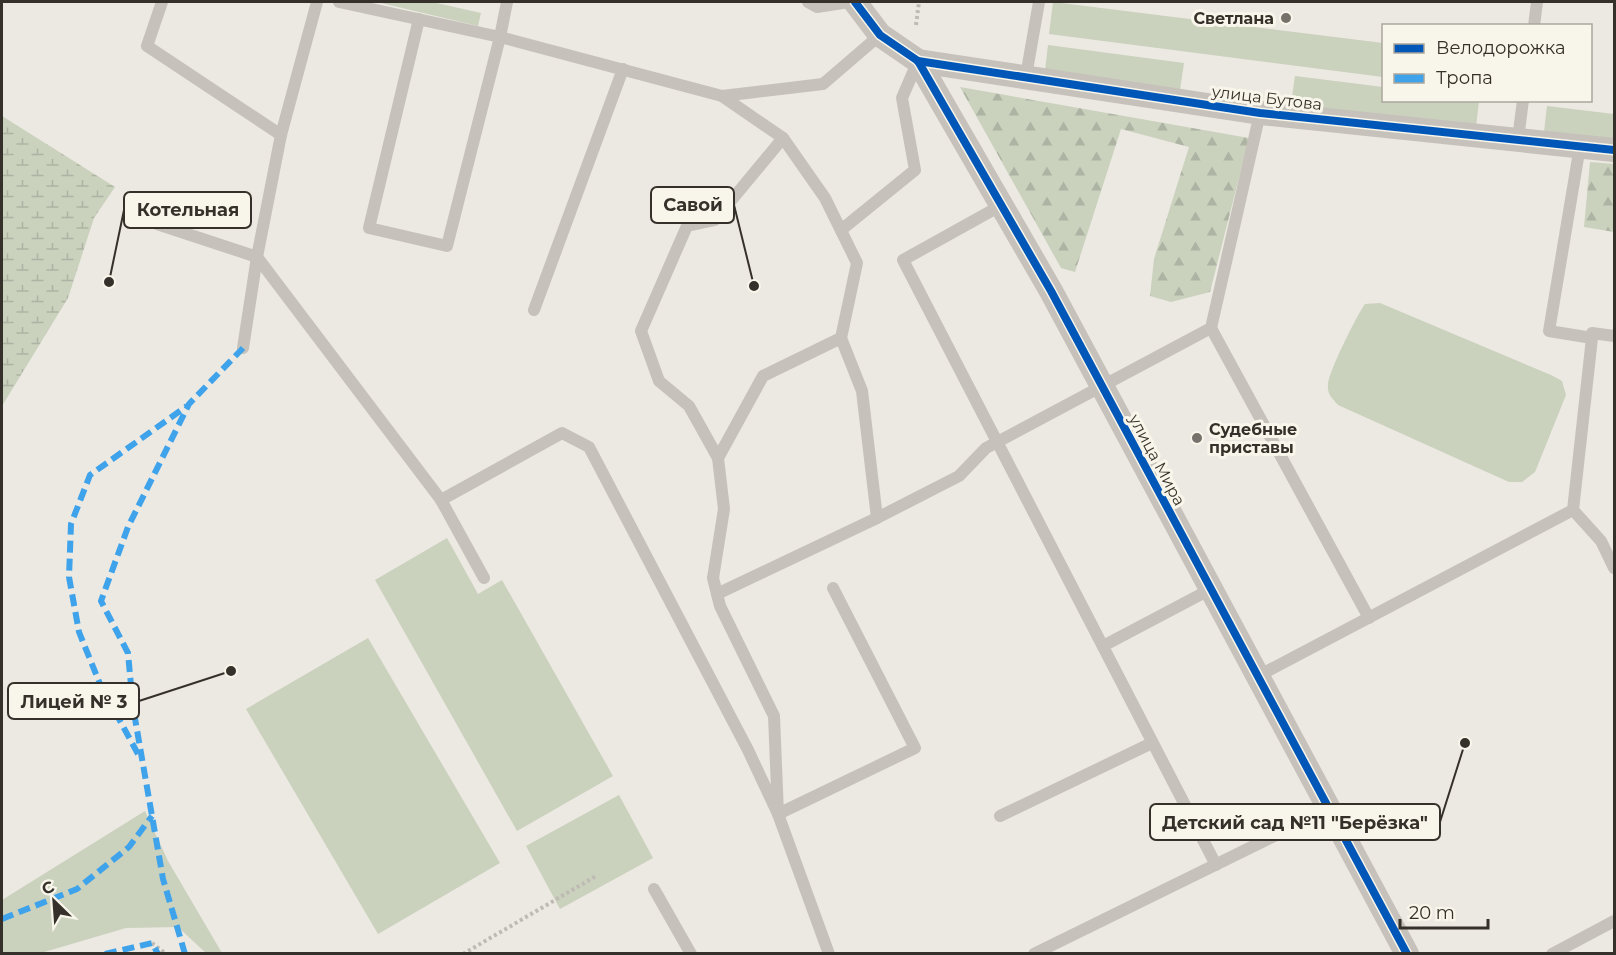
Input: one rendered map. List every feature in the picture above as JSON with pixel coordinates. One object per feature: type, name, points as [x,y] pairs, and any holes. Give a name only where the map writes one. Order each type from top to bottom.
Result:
[{"type":"street","name":"улица Мира","points":[[855,2],[880,35],[918,61],[1102,386],[1407,954]]},
{"type":"street","name":"улица Бутова","points":[[918,61],[1260,113],[1614,150]]},
{"type":"lane","points":[[162,2],[147,46],[281,135]]},
{"type":"lane","points":[[243,348],[257,257],[281,135],[317,2]]},
{"type":"lane","points":[[339,2],[500,37],[722,96],[783,138],[825,198],[857,263],[841,338],[862,391],[877,518]]},
{"type":"lane","points":[[419,19],[369,228],[447,246],[507,2]]},
{"type":"lane","points":[[808,2],[817,7],[849,2]]},
{"type":"lane","points":[[1026,76],[1039,2]]},
{"type":"lane","points":[[1534,24],[1538,2]]},
{"type":"lane","points":[[722,96],[823,84],[880,35]]},
{"type":"lane","points":[[841,230],[915,170],[902,98],[918,61]]},
{"type":"lane","points":[[534,310],[623,69]]},
{"type":"lane","points":[[1518,139],[1523,102]]},
{"type":"lane","points":[[1260,113],[1211,328],[1369,618]]},
{"type":"lane","points":[[778,814],[774,716],[720,606],[713,578],[724,509],[718,458],[689,406],[659,381],[641,331],[687,226],[715,220],[783,138]]},
{"type":"lane","points":[[1580,146],[1549,331],[1592,338]]},
{"type":"lane","points":[[1002,206],[903,260],[1215,865]]},
{"type":"lane","points":[[157,224],[257,257],[441,500],[484,578]]},
{"type":"lane","points":[[717,594],[877,518],[959,476],[986,448],[1211,328]]},
{"type":"lane","points":[[1614,336],[1592,333],[1573,510],[1601,541],[1614,568]]},
{"type":"lane","points":[[718,458],[763,376],[841,338]]},
{"type":"lane","points":[[441,500],[562,433],[589,447],[748,750],[778,814],[829,954]]},
{"type":"lane","points":[[1258,676],[1573,510]]},
{"type":"lane","points":[[778,814],[915,748],[833,588]]},
{"type":"lane","points":[[1102,646],[1211,589]]},
{"type":"lane","points":[[1000,816],[1152,742]]},
{"type":"lane","points":[[1034,954],[1329,809]]},
{"type":"lane","points":[[654,889],[691,954]]},
{"type":"lane","points":[[1559,952],[1614,921]]},
{"type":"path","points":[[916,25],[919,2]]},
{"type":"path","points":[[463,954],[596,876]]},
{"type":"path","points":[[152,943],[166,954]]},
{"type":"green space","points":[[377,2],[432,2],[481,13],[478,26]]},
{"type":"green space","points":[[1053,2],[1382,43],[1382,77],[1049,34]]},
{"type":"green space","points":[[1048,45],[1184,63],[1180,90],[1045,71]]},
{"type":"green space","points":[[1295,76],[1382,87],[1382,102],[1479,102],[1476,127],[1291,104]]},
{"type":"green space","points":[[960,87],[1249,138],[1210,292],[1171,302],[1150,296],[1154,259],[1189,147],[1121,129],[1075,272],[1061,268]]},
{"type":"green space","points":[[1547,106],[1614,114],[1614,141],[1544,132]]},
{"type":"green space","points":[[2,116],[115,187],[94,218],[68,298],[2,406]]},
{"type":"green space","points":[[1590,162],[1614,164],[1614,232],[1584,227]]},
{"type":"green space","points":[[1380,303],[1562,381],[1566,395],[1535,472],[1522,482],[1509,482],[1338,405],[1328,391],[1333,369],[1365,304]]},
{"type":"green space","points":[[447,538],[478,594],[502,580],[613,776],[517,831],[375,580]]},
{"type":"green space","points":[[368,638],[500,863],[378,934],[246,709]]},
{"type":"green space","points":[[619,795],[653,858],[560,909],[526,846]]},
{"type":"green space","points":[[145,811],[168,861],[222,953],[206,953],[178,927],[126,928],[41,953],[2,953],[2,900]]},
{"type":"marked path","points":[[185,954],[163,879],[133,707],[128,653],[101,601],[128,527],[189,404],[243,348]]},
{"type":"marked path","points":[[138,754],[100,684],[79,632],[69,577],[71,524],[90,475],[187,406]]},
{"type":"marked path","points":[[2,919],[77,889],[129,847],[152,816]]},
{"type":"marked path","points":[[105,954],[152,943],[158,954]]},
{"type":"cycle path","points":[[855,2],[880,35],[918,61],[1051,291],[1407,954]]},
{"type":"cycle path","points":[[918,61],[1260,113],[1614,150]]},
{"type":"place","name":"Светлана","points":[[1286,18]]},
{"type":"place","name":"Котельная","points":[[109,282]]},
{"type":"place","name":"Савой","points":[[754,286]]},
{"type":"place","name":"Судебные приставы","points":[[1197,438]]},
{"type":"place","name":"Лицей № 3","points":[[231,671]]},
{"type":"place","name":"Детский сад №11 \"Берёзка\"","points":[[1465,743]]}]
